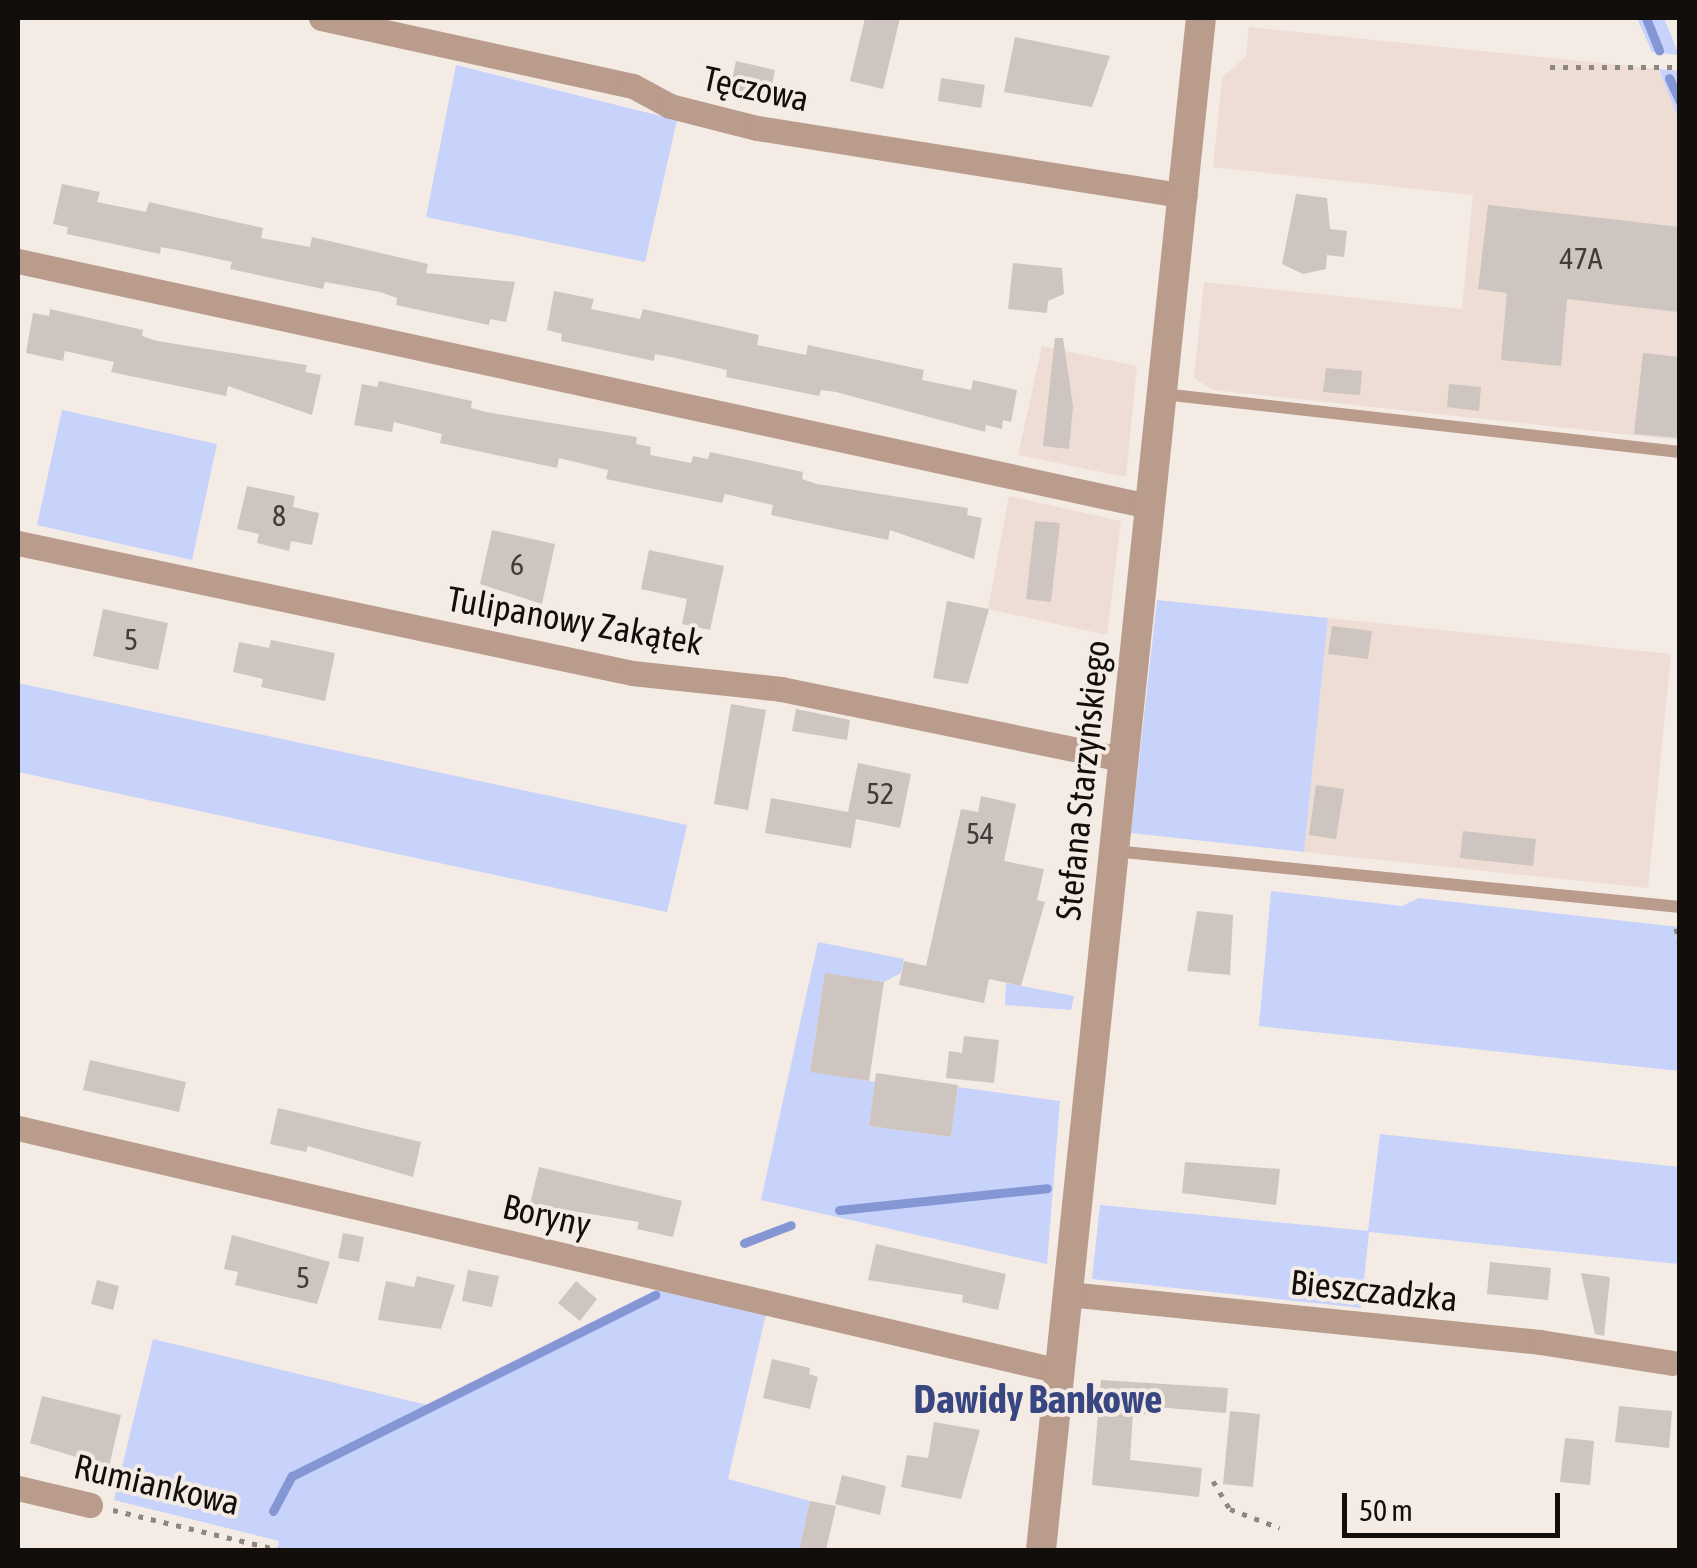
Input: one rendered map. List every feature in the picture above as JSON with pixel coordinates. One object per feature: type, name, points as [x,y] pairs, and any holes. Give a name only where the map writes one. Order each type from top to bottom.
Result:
[{"type":"street","name":"Tęczowa","points":[[321,18],[634,86],[670,106],[758,128],[1184,196]]},
{"type":"street","name":"Stefana Starzyńskiego","points":[[1041,1550],[1201,18]]},
{"type":"street","points":[[18,261],[1148,506]]},
{"type":"street","name":"Tulipanowy Zakątek","points":[[18,543],[632,672],[781,689],[1122,759]]},
{"type":"street","name":"Boryny","points":[[18,1128],[1060,1371]]},
{"type":"street","name":"Bieszczadzka","points":[[1068,1294],[1540,1342],[1672,1363]]},
{"type":"street","name":"Rumiankowa","points":[[18,1488],[90,1505]]},
{"type":"lane","points":[[1164,394],[1680,452]]},
{"type":"lane","points":[[1112,851],[1680,907]]},
{"type":"path","points":[[1550,67],[1680,67]]},
{"type":"path","points":[[1213,1481],[1230,1509],[1280,1528]]},
{"type":"path","name":"Rumiankowa","points":[[90,1505],[280,1550]]},
{"type":"shaded area","points":[[1637,18],[1664,18],[1679,55],[1652,52]]},
{"type":"shaded area","points":[[1249,27],[1659,69],[1679,121],[1679,440],[1213,390],[1194,378],[1204,282],[1462,309],[1473,195],[1213,167],[1222,78],[1246,56]]},
{"type":"shaded area","points":[[456,65],[677,120],[645,262],[426,217]]},
{"type":"shaded area","points":[[1659,69],[1679,71],[1679,121]]},
{"type":"shaded area","points":[[1042,346],[1137,366],[1126,477],[1018,455]]},
{"type":"shaded area","points":[[62,410],[217,444],[192,560],[37,525]]},
{"type":"shaded area","points":[[1009,496],[1121,521],[1107,635],[988,609]]},
{"type":"shaded area","points":[[1157,600],[1328,618],[1304,852],[1131,833]]},
{"type":"shaded area","points":[[1328,618],[1671,654],[1648,888],[1304,852]]},
{"type":"shaded area","points":[[18,683],[687,825],[667,912],[18,772]]},
{"type":"shaded area","points":[[1271,891],[1402,906],[1419,898],[1679,927],[1679,1071],[1259,1026]]},
{"type":"shaded area","points":[[818,942],[904,959],[901,973],[884,982],[825,974],[810,1071],[875,1082],[869,1126],[951,1137],[958,1087],[1060,1101],[1047,1264],[761,1200]]},
{"type":"shaded area","points":[[1006,983],[1074,996],[1071,1010],[1005,1005]]},
{"type":"shaded area","points":[[1380,1134],[1679,1167],[1679,1264],[1369,1232],[1361,1308],[1092,1279],[1100,1205],[1368,1231]]},
{"type":"shaded area","points":[[658,1289],[766,1314],[728,1479],[810,1501],[799,1550],[277,1550],[279,1541],[114,1500],[153,1339],[427,1405]]},
{"type":"building","points":[[865,18],[900,18],[883,89],[850,81]]},
{"type":"building","points":[[1015,37],[1110,56],[1092,107],[1004,92]]},
{"type":"building","points":[[736,61],[775,70],[769,99],[730,90]]},
{"type":"building","points":[[941,78],[985,85],[981,108],[938,101]]},
{"type":"building","points":[[62,184],[100,192],[97,202],[146,212],[149,202],[263,228],[261,238],[310,247],[312,237],[428,264],[426,273],[515,282],[506,322],[490,319],[489,325],[396,305],[397,298],[380,292],[325,282],[323,289],[230,269],[232,262],[177,250],[161,247],[160,254],[67,234],[68,227],[53,224]]},
{"type":"building","points":[[1296,194],[1327,198],[1330,229],[1347,231],[1344,257],[1327,255],[1326,269],[1303,274],[1282,264]]},
{"type":"building","points":[[1488,205],[1680,227],[1678,312],[1567,299],[1561,366],[1501,360],[1507,293],[1478,289]]},
{"type":"building","points":[[1013,263],[1062,268],[1064,294],[1048,301],[1047,313],[1008,309]]},
{"type":"building","points":[[554,291],[594,299],[591,309],[640,319],[643,309],[759,335],[757,345],[806,355],[808,345],[924,370],[922,380],[971,390],[973,380],[1017,390],[1011,422],[1003,420],[1002,429],[986,425],[985,432],[836,392],[821,390],[819,396],[726,377],[727,370],[671,357],[655,354],[654,361],[561,341],[562,334],[547,330]]},
{"type":"building","points":[[50,309],[143,330],[142,336],[157,341],[307,365],[305,372],[321,375],[312,415],[228,386],[226,396],[111,372],[114,362],[65,351],[63,361],[26,353],[33,313],[49,316]]},
{"type":"building","points":[[1055,338],[1063,338],[1073,406],[1069,449],[1043,446]]},
{"type":"building","points":[[1643,353],[1680,357],[1680,438],[1634,434]]},
{"type":"building","points":[[1326,368],[1362,371],[1360,395],[1323,392]]},
{"type":"building","points":[[379,381],[472,401],[471,408],[486,412],[637,437],[636,444],[651,447],[650,455],[691,463],[693,456],[708,459],[710,452],[803,472],[802,479],[817,484],[968,508],[967,515],[982,518],[974,559],[890,530],[888,540],[771,515],[773,505],[725,494],[722,503],[606,479],[608,470],[559,458],[557,468],[440,443],[442,434],[394,422],[392,432],[354,425],[362,384],[377,387]]},
{"type":"building","points":[[1449,384],[1481,387],[1479,411],[1447,407]]},
{"type":"building","points":[[247,486],[295,496],[293,507],[319,513],[312,545],[291,541],[289,551],[257,543],[259,534],[237,529]]},
{"type":"building","points":[[1035,521],[1060,523],[1051,602],[1026,599]]},
{"type":"building","points":[[492,530],[555,544],[542,604],[480,584]]},
{"type":"building","points":[[649,550],[724,566],[710,630],[682,624],[687,599],[641,589]]},
{"type":"building","points":[[947,601],[989,609],[968,684],[933,678]]},
{"type":"building","points":[[103,609],[168,623],[158,670],[93,656]]},
{"type":"building","points":[[1332,626],[1372,631],[1368,659],[1328,654]]},
{"type":"building","points":[[271,640],[335,653],[325,701],[261,687],[263,679],[233,672],[239,642],[269,648]]},
{"type":"building","points":[[731,704],[766,710],[748,810],[714,804]]},
{"type":"building","points":[[796,709],[850,720],[847,740],[792,731]]},
{"type":"building","points":[[858,763],[911,774],[900,828],[856,819],[851,848],[765,833],[771,798],[848,812]]},
{"type":"building","points":[[1316,785],[1344,789],[1336,839],[1309,835]]},
{"type":"building","points":[[981,796],[1016,804],[1004,861],[1044,869],[1037,900],[1045,902],[1021,986],[989,979],[984,1003],[899,985],[904,961],[926,966],[961,809],[978,812]]},
{"type":"building","points":[[1463,831],[1536,839],[1533,866],[1460,858]]},
{"type":"building","points":[[1197,911],[1233,915],[1230,975],[1187,971]]},
{"type":"building","points":[[825,973],[884,982],[869,1081],[810,1072]]},
{"type":"building","points":[[964,1036],[999,1040],[994,1083],[946,1078],[949,1051],[962,1053]]},
{"type":"building","points":[[90,1060],[186,1082],[179,1112],[83,1090]]},
{"type":"building","points":[[876,1073],[958,1085],[951,1137],[869,1126]]},
{"type":"building","points":[[278,1108],[421,1142],[413,1177],[308,1146],[306,1152],[270,1144]]},
{"type":"building","points":[[1185,1162],[1280,1169],[1276,1205],[1182,1193]]},
{"type":"building","points":[[539,1167],[682,1201],[673,1237],[637,1229],[639,1222],[530,1204]]},
{"type":"building","points":[[343,1233],[364,1237],[359,1262],[338,1258]]},
{"type":"building","points":[[232,1235],[330,1262],[317,1304],[235,1285],[238,1272],[224,1269]]},
{"type":"building","points":[[876,1244],[1006,1274],[998,1310],[962,1302],[963,1295],[868,1280]]},
{"type":"building","points":[[1490,1262],[1551,1268],[1548,1300],[1487,1294]]},
{"type":"building","points":[[468,1270],[499,1276],[492,1307],[462,1301]]},
{"type":"building","points":[[1581,1273],[1610,1277],[1604,1336],[1595,1334]]},
{"type":"building","points":[[417,1276],[455,1285],[441,1329],[378,1320],[386,1281],[414,1287]]},
{"type":"building","points":[[97,1280],[119,1286],[113,1310],[91,1304]]},
{"type":"building","points":[[576,1281],[597,1299],[580,1321],[558,1303]]},
{"type":"building","points":[[772,1359],[810,1368],[809,1374],[818,1377],[810,1409],[763,1398]]},
{"type":"building","points":[[1101,1380],[1228,1388],[1226,1413],[1156,1407],[1155,1415],[1133,1414],[1130,1460],[1202,1468],[1199,1497],[1092,1485]]},
{"type":"building","points":[[42,1396],[121,1415],[109,1467],[30,1443]]},
{"type":"building","points":[[1619,1406],[1672,1411],[1669,1448],[1615,1442]]},
{"type":"building","points":[[1230,1411],[1260,1414],[1253,1487],[1223,1484]]},
{"type":"building","points":[[934,1422],[980,1430],[961,1499],[901,1487],[907,1455],[928,1458]]},
{"type":"building","points":[[1565,1438],[1594,1441],[1590,1485],[1560,1482]]},
{"type":"building","points":[[842,1475],[886,1486],[880,1515],[835,1504]]},
{"type":"building","points":[[810,1501],[836,1506],[826,1550],[799,1550]]},
{"type":"waterway","points":[[1646,18],[1659,51]]},
{"type":"waterway","points":[[1669,78],[1680,102]]},
{"type":"waterway","points":[[839,1210],[1047,1188]]},
{"type":"waterway","points":[[744,1243],[791,1225]]},
{"type":"waterway","points":[[273,1511],[292,1476],[655,1295]]},
{"type":"district","name":"Dawidy Bankowe","points":[[1038,1399]]}]
